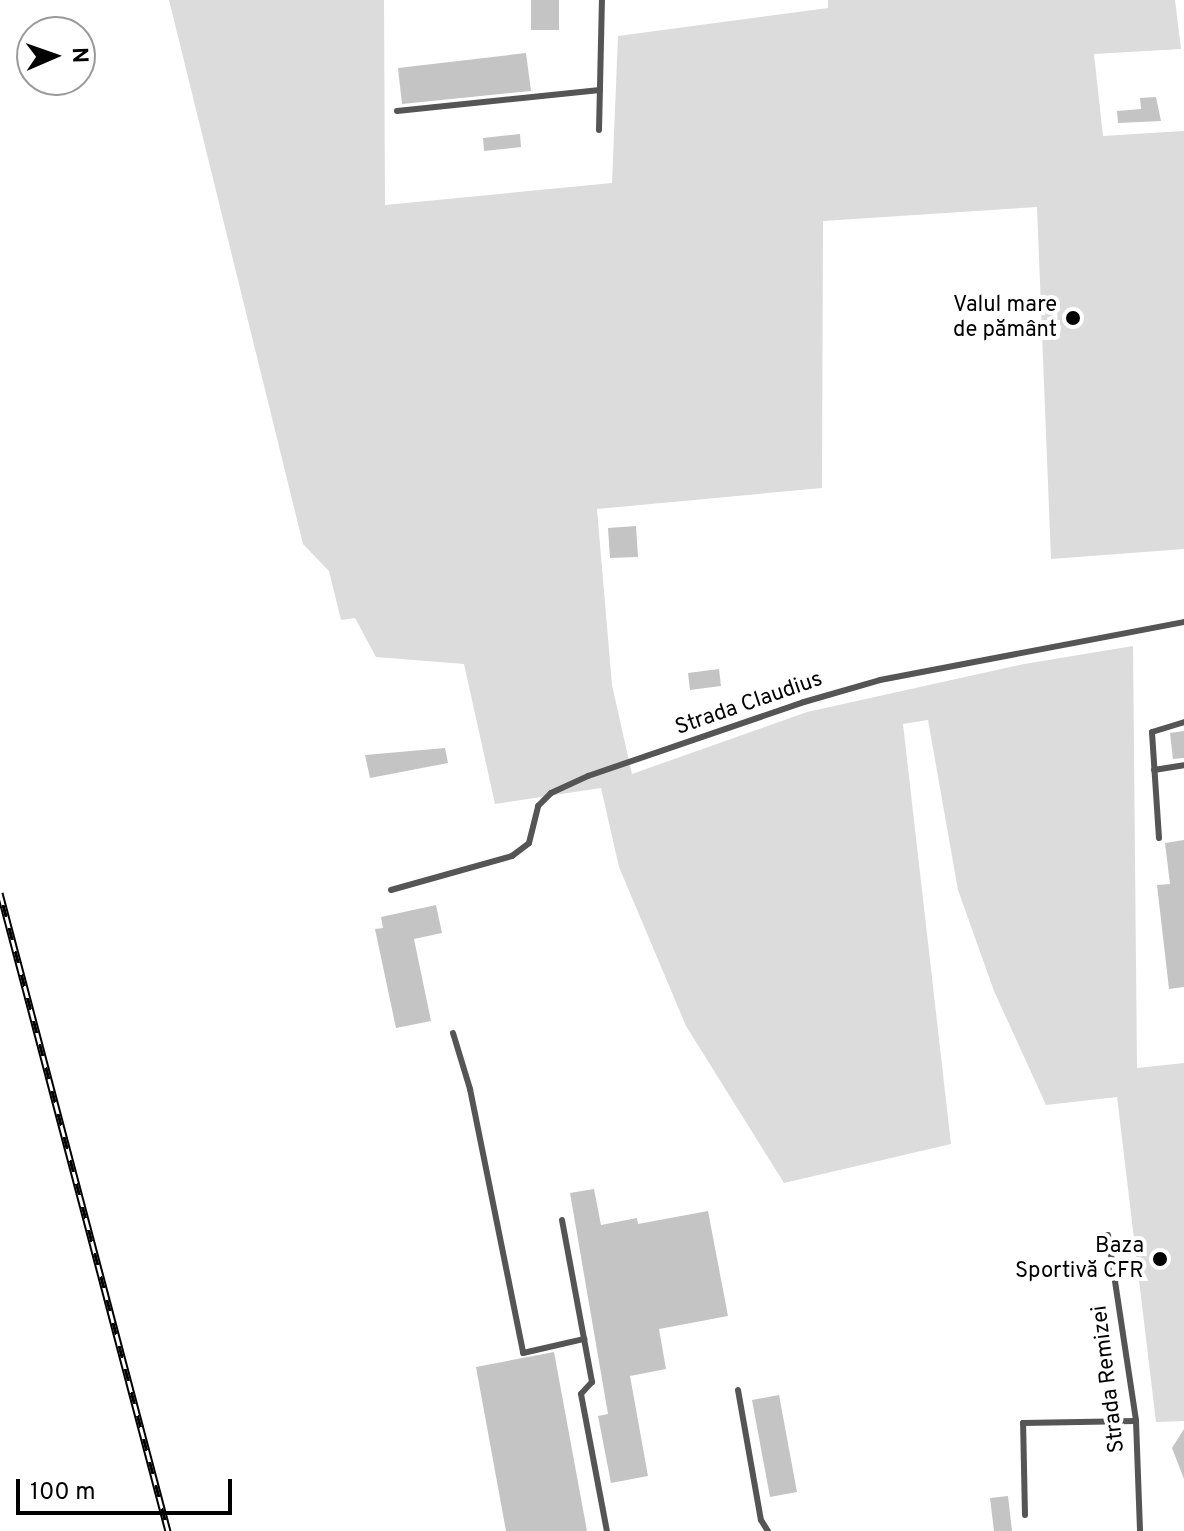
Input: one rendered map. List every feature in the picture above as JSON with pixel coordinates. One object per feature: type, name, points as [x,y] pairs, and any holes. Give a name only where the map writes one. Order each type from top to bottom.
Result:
[{"type":"lane","points":[[599,130],[602,0]]},
{"type":"lane","points":[[397,111],[600,90]]},
{"type":"lane","name":"Strada Claudius","points":[[391,890],[512,856],[529,843],[538,806],[576,782],[804,702],[895,677],[1164,626],[1184,625]]},
{"type":"lane","points":[[1159,838],[1152,732],[1184,722]]},
{"type":"lane","points":[[1154,770],[1184,765]]},
{"type":"lane","points":[[453,1033],[470,1089],[523,1353],[584,1339]]},
{"type":"lane","points":[[562,1220],[592,1382],[581,1394],[607,1531]]},
{"type":"lane","name":"Strada Remizei","points":[[1097,1238],[1108,1235],[1136,1421],[1140,1531]]},
{"type":"lane","points":[[738,1390],[761,1520],[768,1531]]},
{"type":"lane","points":[[1025,1515],[1023,1423],[1136,1421]]},
{"type":"shaded area","points":[[169,0],[384,0],[385,205],[612,183],[618,36],[828,8],[828,0],[1175,0],[1181,49],[1094,54],[1103,136],[1184,131],[1184,549],[1051,559],[1037,207],[823,221],[822,488],[597,509],[612,685],[632,774],[807,712],[1024,664],[1133,646],[1137,1068],[1184,1063],[1184,1421],[1156,1422],[1117,1097],[1046,1105],[994,991],[958,890],[928,720],[903,724],[951,1144],[784,1183],[686,1026],[619,867],[601,788],[495,804],[464,664],[376,657],[355,618],[341,620],[329,571],[303,544]]},
{"type":"building","points":[[531,0],[559,0],[559,30],[531,30]]},
{"type":"building","points":[[526,53],[531,91],[402,104],[398,68]]},
{"type":"building","points":[[1156,97],[1161,121],[1118,123],[1117,111],[1141,109],[1140,98]]},
{"type":"building","points":[[520,134],[521,147],[484,151],[483,138]]},
{"type":"building","points":[[636,526],[638,557],[610,558],[608,528]]},
{"type":"building","points":[[719,669],[721,686],[690,690],[688,673]]},
{"type":"building","points":[[1184,731],[1184,758],[1173,759],[1170,733]]},
{"type":"building","points":[[445,748],[448,763],[370,778],[365,755]]},
{"type":"building","points":[[1184,840],[1184,987],[1169,989],[1157,885],[1170,884],[1165,843]]},
{"type":"building","points":[[436,905],[442,933],[414,939],[431,1021],[396,1028],[375,929],[383,928],[381,917]]},
{"type":"building","points":[[594,1189],[601,1225],[637,1218],[638,1224],[708,1211],[728,1316],[659,1329],[666,1369],[630,1376],[648,1476],[611,1483],[598,1416],[608,1414],[570,1193]]},
{"type":"building","points":[[554,1352],[587,1531],[506,1531],[476,1367]]},
{"type":"building","points":[[779,1395],[797,1492],[770,1497],[752,1400]]},
{"type":"building","points":[[1184,1429],[1184,1479],[1172,1448]]},
{"type":"building","points":[[1008,1496],[1012,1531],[994,1531],[990,1498]]},
{"type":"railway","points":[[0,893],[168,1531]]},
{"type":"place","name":"Valul mare de pământ","points":[[1073,318]]},
{"type":"place","name":"Baza Sportivă CFR","points":[[1160,1259]]}]
